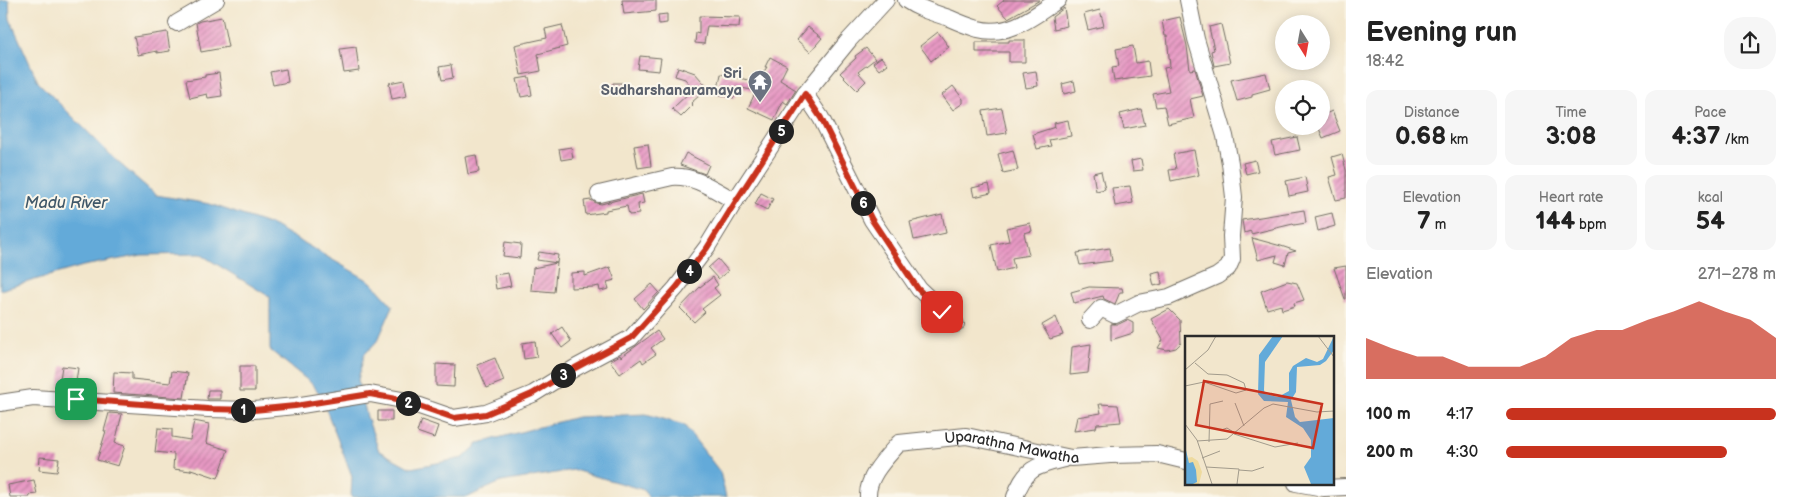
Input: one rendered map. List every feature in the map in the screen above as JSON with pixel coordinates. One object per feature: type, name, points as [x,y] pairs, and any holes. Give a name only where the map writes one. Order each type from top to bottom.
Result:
[{"type":"street","points":[[177,23],[216,0]]},
{"type":"street","points":[[0,403],[34,398],[208,409],[254,410],[370,394],[402,400],[454,418],[486,414],[532,394],[631,338],[676,288],[702,254],[805,94],[849,40],[886,0]]},
{"type":"street","points":[[906,0],[929,12],[979,29],[997,31],[1010,29],[1026,21],[1058,0]]},
{"type":"street","points":[[1090,320],[1101,308],[1115,315],[1139,303],[1169,297],[1196,286],[1217,276],[1228,268],[1232,259],[1231,236],[1234,197],[1227,145],[1196,39],[1188,0]]},
{"type":"street","points":[[805,94],[825,125],[845,169],[872,220],[918,289],[956,324]]},
{"type":"street","points":[[599,194],[683,176],[736,201]]},
{"type":"street","name":"Uparathna Mawatha","points":[[868,497],[868,490],[880,465],[899,443],[966,436],[1071,458],[1156,454],[1185,461]]},
{"type":"street","points":[[1014,497],[1028,472],[1040,465],[1071,458]]},
{"type":"street","points":[[1302,484],[1324,488],[1346,487]]},
{"type":"water","name":"Madu River","points":[[0,0],[9,0],[10,19],[38,82],[119,163],[156,195],[210,204],[274,226],[371,282],[393,306],[378,340],[364,355],[358,380],[367,417],[379,451],[411,468],[463,458],[479,443],[577,417],[646,414],[684,425],[720,472],[726,497],[648,497],[644,490],[574,470],[501,482],[468,497],[351,497],[352,476],[320,394],[311,383],[270,350],[270,297],[200,254],[142,255],[83,266],[0,290]]},
{"type":"building","points":[[622,0],[656,0],[656,11],[624,14]]},
{"type":"building","points":[[1004,0],[1040,0],[1008,18],[997,6]]},
{"type":"building","points":[[1064,8],[1067,26],[1054,29],[1052,17]]},
{"type":"building","points":[[1100,10],[1104,26],[1088,30],[1084,14]]},
{"type":"building","points":[[667,14],[667,23],[659,24],[658,15]]},
{"type":"building","points":[[699,16],[740,17],[739,27],[707,26],[704,44],[695,43],[696,33],[699,34]]},
{"type":"building","points":[[222,17],[228,47],[201,52],[196,23]]},
{"type":"building","points":[[1180,17],[1187,46],[1190,70],[1195,69],[1203,96],[1190,99],[1194,118],[1168,124],[1164,106],[1156,107],[1153,94],[1169,91],[1164,68],[1170,67],[1167,36],[1165,36],[1162,21]]},
{"type":"building","points":[[1221,24],[1230,63],[1214,66],[1211,51],[1214,50],[1209,27]]},
{"type":"building","points":[[562,25],[567,46],[538,54],[541,71],[521,75],[515,45],[547,38],[545,29]]},
{"type":"building","points":[[808,27],[822,38],[810,52],[797,40]]},
{"type":"building","points":[[167,32],[170,51],[157,53],[157,51],[138,55],[134,37]]},
{"type":"building","points":[[938,32],[949,47],[931,61],[920,46]]},
{"type":"building","points":[[1009,40],[1025,40],[1025,62],[1009,62],[1009,52],[976,52],[976,42],[1009,42]]},
{"type":"building","points":[[1133,46],[1136,63],[1148,61],[1150,76],[1114,81],[1112,67],[1119,66],[1116,49]]},
{"type":"building","points":[[356,47],[359,71],[344,73],[340,49]]},
{"type":"building","points":[[866,48],[875,59],[858,72],[866,81],[857,90],[840,73],[856,58],[855,56]]},
{"type":"building","points":[[640,56],[661,58],[659,71],[638,69]]},
{"type":"building","points":[[770,57],[787,66],[780,80],[796,90],[787,104],[783,101],[774,120],[748,108],[756,91],[737,87],[734,98],[717,94],[721,74],[757,82],[767,67],[765,67]]},
{"type":"building","points":[[881,57],[887,64],[879,70],[873,63]]},
{"type":"building","points":[[451,65],[453,78],[442,80],[439,67]]},
{"type":"building","points":[[678,67],[695,73],[708,88],[691,103],[693,105],[681,117],[672,109],[693,89],[685,79],[675,76]]},
{"type":"building","points":[[286,69],[288,82],[273,85],[270,72]]},
{"type":"building","points":[[1036,71],[1038,86],[1026,88],[1023,73]]},
{"type":"building","points":[[219,73],[222,96],[208,98],[207,94],[190,98],[186,80]]},
{"type":"building","points":[[1266,73],[1270,89],[1237,101],[1231,80]]},
{"type":"building","points":[[529,77],[532,95],[521,97],[517,79]]},
{"type":"building","points":[[404,80],[407,96],[392,99],[389,83]]},
{"type":"building","points":[[1074,81],[1076,91],[1064,94],[1062,84]]},
{"type":"building","points":[[613,83],[624,83],[624,91],[613,92]]},
{"type":"building","points":[[953,86],[963,99],[963,103],[953,110],[942,95]]},
{"type":"building","points":[[1002,108],[1007,133],[987,136],[983,111]]},
{"type":"building","points":[[1141,109],[1145,125],[1124,129],[1120,114]]},
{"type":"building","points":[[1332,111],[1340,131],[1323,138],[1322,135],[1330,135],[1330,112]]},
{"type":"building","points":[[1068,120],[1071,136],[1049,140],[1051,146],[1037,149],[1033,134],[1055,127],[1054,123]]},
{"type":"building","points":[[1297,137],[1300,150],[1275,155],[1272,142]]},
{"type":"building","points":[[648,144],[651,166],[638,168],[634,146]]},
{"type":"building","points":[[571,147],[573,158],[561,160],[559,149]]},
{"type":"building","points":[[1013,150],[1018,170],[1003,173],[998,154]]},
{"type":"building","points":[[1194,150],[1199,175],[1171,181],[1169,170],[1176,169],[1173,154]]},
{"type":"building","points":[[686,153],[709,165],[705,174],[680,165]]},
{"type":"building","points":[[1342,154],[1346,170],[1346,198],[1336,200],[1329,177],[1337,175],[1332,157]]},
{"type":"building","points":[[476,155],[479,172],[468,174],[465,157]]},
{"type":"building","points":[[1141,159],[1143,170],[1133,171],[1131,161]]},
{"type":"building","points":[[1255,160],[1258,171],[1246,174],[1243,163]]},
{"type":"building","points":[[1101,171],[1105,189],[1096,191],[1093,173]]},
{"type":"building","points":[[1305,177],[1308,192],[1289,196],[1286,181]]},
{"type":"building","points":[[989,184],[991,193],[974,197],[972,188]]},
{"type":"building","points":[[1130,186],[1133,203],[1115,206],[1112,188]]},
{"type":"building","points":[[761,193],[773,199],[767,210],[755,204]]},
{"type":"building","points":[[642,194],[644,203],[638,204],[639,214],[629,215],[627,206],[586,215],[584,201],[591,200],[601,204]]},
{"type":"building","points":[[1304,210],[1306,223],[1293,224],[1251,234],[1251,231],[1244,233],[1242,220]]},
{"type":"building","points":[[1332,213],[1335,226],[1318,231],[1315,217]]},
{"type":"building","points":[[942,214],[946,233],[914,240],[910,222]]},
{"type":"building","points":[[1030,223],[1032,231],[1024,233],[1029,255],[1012,258],[1014,268],[997,272],[991,245],[1009,241],[1006,228]]},
{"type":"building","points":[[1252,238],[1296,251],[1288,253],[1285,265],[1275,262],[1277,255],[1258,260]]},
{"type":"building","points":[[505,242],[521,244],[520,258],[503,256]]},
{"type":"building","points":[[1110,248],[1112,261],[1080,265],[1077,253]]},
{"type":"building","points":[[539,252],[558,255],[557,263],[537,260]]},
{"type":"building","points":[[718,259],[728,271],[718,279],[708,268]]},
{"type":"building","points":[[557,263],[554,292],[531,290],[533,268]]},
{"type":"building","points":[[1346,266],[1346,299],[1345,299],[1334,268]]},
{"type":"building","points":[[610,267],[615,280],[607,282],[609,289],[600,291],[599,286],[571,288],[571,273],[585,272],[585,276]]},
{"type":"building","points":[[1160,271],[1162,284],[1154,286],[1151,273]]},
{"type":"building","points":[[508,273],[511,286],[496,289],[494,275]]},
{"type":"building","points":[[713,277],[718,285],[714,288],[720,295],[702,309],[705,312],[694,322],[680,308],[700,287]]},
{"type":"building","points":[[1287,281],[1297,283],[1304,300],[1294,303],[1295,306],[1282,310],[1281,305],[1267,309],[1261,291]]},
{"type":"building","points":[[652,284],[659,292],[643,309],[635,299]]},
{"type":"building","points":[[1089,287],[1122,288],[1123,292],[1120,292],[1115,304],[1104,299],[1103,296],[1074,303],[1071,292]]},
{"type":"building","points":[[1169,309],[1180,320],[1181,343],[1176,348],[1167,350],[1158,348],[1163,340],[1151,319]]},
{"type":"building","points":[[1056,317],[1063,335],[1050,339],[1042,325]]},
{"type":"building","points":[[1127,320],[1133,323],[1133,333],[1111,340],[1111,324],[1119,324]]},
{"type":"building","points":[[562,327],[571,341],[562,348],[552,334]]},
{"type":"building","points":[[657,331],[663,339],[651,348],[656,354],[643,363],[641,359],[620,374],[610,361],[620,355],[621,357]]},
{"type":"building","points":[[535,341],[537,357],[524,359],[522,343]]},
{"type":"building","points":[[1091,344],[1088,373],[1070,375],[1072,347]]},
{"type":"building","points":[[495,358],[504,381],[487,388],[477,365]]},
{"type":"building","points":[[436,364],[455,365],[454,387],[436,386]]},
{"type":"building","points":[[62,366],[78,368],[75,388],[59,386]]},
{"type":"building","points":[[240,366],[255,366],[255,391],[240,391]]},
{"type":"building","points":[[172,371],[188,373],[184,398],[113,393],[114,372],[132,373],[132,379],[170,383]]},
{"type":"building","points":[[208,390],[220,390],[220,399],[207,399]]},
{"type":"building","points":[[1099,404],[1118,405],[1121,422],[1097,424],[1096,428],[1074,431],[1077,417],[1101,413]]},
{"type":"building","points":[[378,411],[392,411],[392,421],[378,421]]},
{"type":"building","points":[[109,413],[122,414],[115,443],[125,446],[118,466],[97,460],[106,431],[104,431]]},
{"type":"building","points":[[421,420],[438,426],[434,438],[417,432]]},
{"type":"building","points":[[194,421],[209,424],[206,443],[228,450],[218,478],[191,469],[191,471],[173,469],[174,454],[155,452],[158,428],[172,429],[172,437],[190,440]]},
{"type":"building","points":[[40,457],[59,459],[57,472],[39,470]]},
{"type":"building","points":[[34,480],[37,494],[29,495],[30,497],[10,497],[8,485]]},
{"type":"place","name":"Sri Sudharshanaramaya","points":[[760,103]]},
{"type":"route","points":[[76,399],[208,409],[254,410],[295,406],[370,394],[402,400],[454,418],[486,414],[532,394],[631,338],[676,288],[707,248],[805,94],[821,118],[872,220],[918,289],[942,312]]}]
